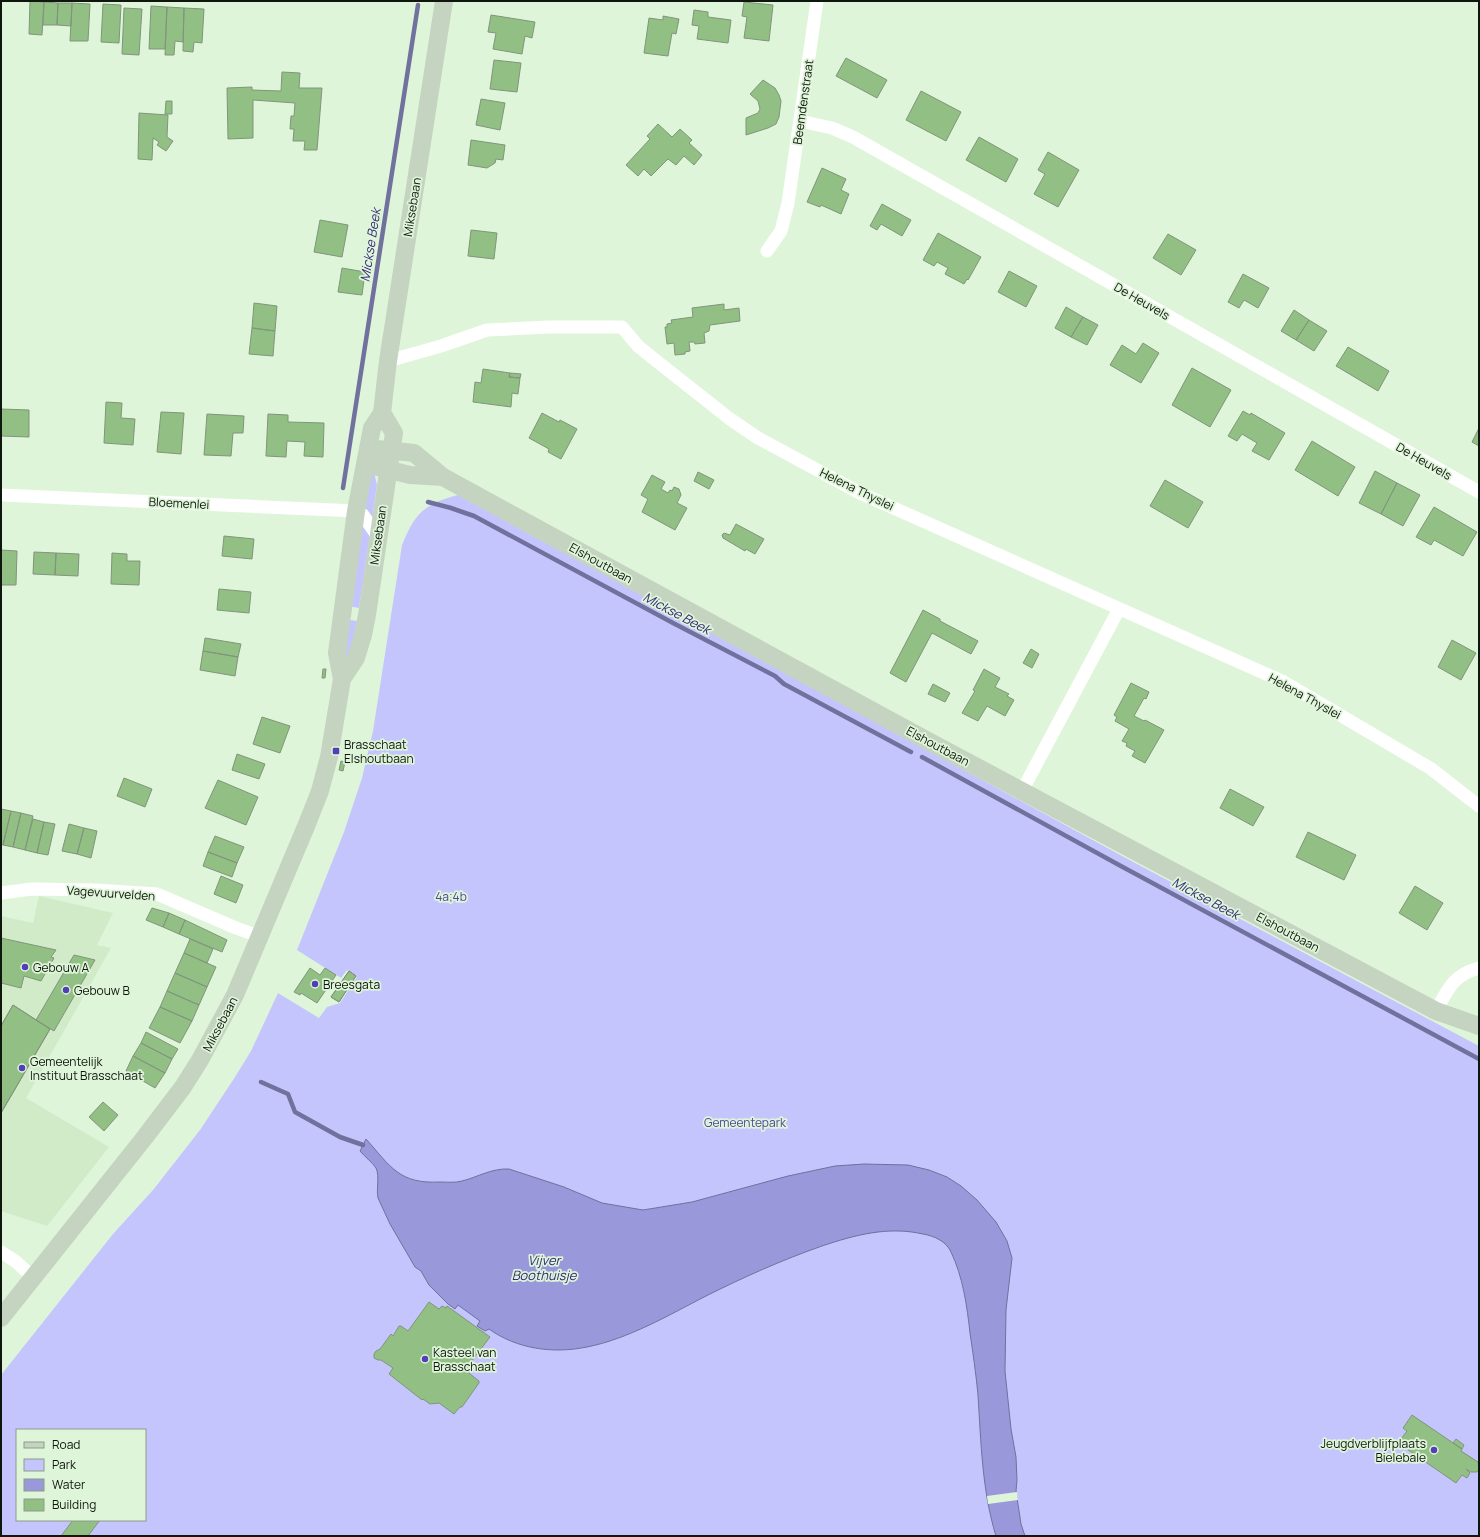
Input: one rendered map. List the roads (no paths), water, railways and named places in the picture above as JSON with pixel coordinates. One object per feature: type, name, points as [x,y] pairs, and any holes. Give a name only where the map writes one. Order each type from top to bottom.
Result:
[{"type":"main road","name":"Miksebaan","points":[[1,1318],[183,1087],[200,1060],[232,1002],[261,937],[320,791],[329,757],[342,679],[337,653],[356,511],[372,428],[382,414],[388,361],[444,1]]},
{"type":"main road","name":"Miksebaan","points":[[342,679],[356,658],[367,615],[394,433],[382,414]]},
{"type":"main road","name":"Elshoutbaan","points":[[366,457],[391,450],[414,453],[443,477],[1022,791],[1436,1011],[1479,1026]]},
{"type":"main road","name":"Elshoutbaan","points":[[366,457],[388,469],[410,475],[443,477]]},
{"type":"main road","points":[[337,653],[344,663],[356,658]]},
{"type":"main road","name":"Elshoutbaan","points":[[1436,1011],[1460,1030],[1479,1038]]},
{"type":"street","name":"Beemdenstraat","points":[[767,251],[781,231],[788,203],[817,1]]},
{"type":"street","name":"De Heuvels","points":[[800,121],[832,128],[853,137],[1479,492]]},
{"type":"street","name":"Helena Thyslei","points":[[388,361],[435,348],[487,330],[549,327],[622,327],[638,346],[649,355],[730,420],[758,438],[860,493],[1284,682],[1430,768],[1479,806]]},
{"type":"street","name":"Bloemenlei","points":[[1,495],[356,511]]},
{"type":"street","points":[[356,511],[362,515],[378,537]]},
{"type":"street","points":[[1022,791],[1119,609]]},
{"type":"street","name":"Vagevuurvelden","points":[[1,893],[32,889],[96,890],[158,894],[261,937]]},
{"type":"street","points":[[1436,1011],[1450,987],[1459,976],[1479,968]]},
{"type":"street","points":[[1,1252],[15,1261],[34,1278]]},
{"type":"water","name":"Vijver Boothuisje","points":[[366,1139],[382,1158],[397,1172],[405,1177],[415,1180],[426,1182],[457,1182],[491,1171],[509,1169],[564,1187],[602,1203],[643,1210],[692,1202],[788,1176],[835,1166],[864,1164],[908,1165],[929,1170],[947,1177],[961,1186],[977,1200],[996,1222],[1007,1241],[1012,1258],[1006,1310],[1005,1371],[1011,1429],[1016,1457],[1016,1491],[1021,1524],[1025,1536],[996,1536],[991,1519],[985,1484],[977,1387],[964,1292],[959,1271],[951,1252],[946,1245],[939,1240],[923,1234],[897,1231],[884,1231],[847,1238],[807,1251],[763,1269],[648,1326],[618,1338],[587,1347],[574,1349],[548,1350],[536,1348],[511,1341],[489,1329],[485,1331],[477,1326],[480,1321],[458,1305],[455,1309],[429,1285],[421,1271],[415,1267],[390,1224],[378,1198],[378,1175],[376,1168],[360,1151]]},
{"type":"waterway","name":"Mickse Beek","points":[[343,488],[418,5]]},
{"type":"waterway","name":"Mickse Beek","points":[[428,502],[474,516],[775,676],[784,684],[911,752]]},
{"type":"waterway","name":"Mickse Beek","points":[[922,757],[1479,1059]]},
{"type":"waterway","points":[[261,1082],[288,1094],[295,1112],[340,1137],[363,1145]]},
{"type":"place","name":"Brasschaat Elshoutbaan","points":[[336,751]]},
{"type":"place","name":"Gebouw A","points":[[25,967]]},
{"type":"place","name":"Breesgata","points":[[315,984]]},
{"type":"place","name":"Gebouw B","points":[[66,990]]},
{"type":"place","name":"Gemeentelijk Instituut Brasschaat","points":[[22,1068]]},
{"type":"place","name":"Kasteel van Brasschaat","points":[[425,1359]]},
{"type":"place","name":"Jeugdverblijfplaats Bielebale","points":[[1434,1450]]},
{"type":"park label","name":"4a;4b","points":[[451,896]]},
{"type":"park label","name":"Gemeentepark","points":[[745,1122]]}]
